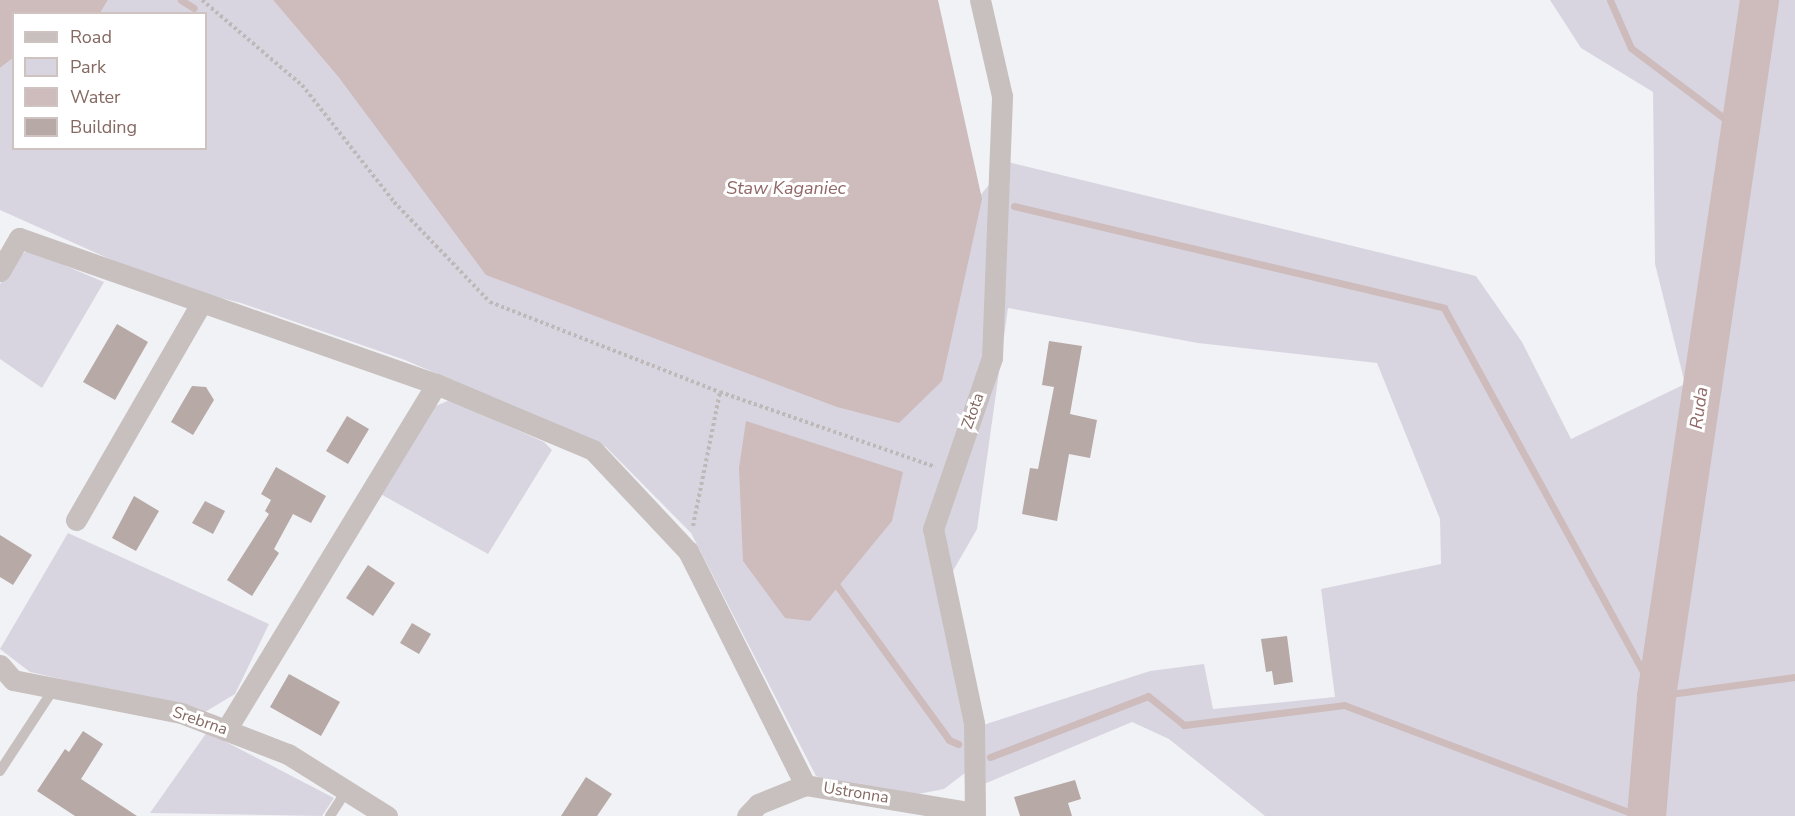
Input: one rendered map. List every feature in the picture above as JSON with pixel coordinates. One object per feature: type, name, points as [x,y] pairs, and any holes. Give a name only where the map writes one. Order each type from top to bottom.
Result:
[{"type":"street","name":"Złota","points":[[974,814],[974,723],[933,529],[992,358],[1002,96],[980,0]]},
{"type":"street","points":[[0,271],[19,238],[200,304],[436,384],[593,450],[688,551],[805,785]]},
{"type":"street","points":[[76,520],[200,304]]},
{"type":"street","points":[[226,730],[436,384]]},
{"type":"street","name":"Srebrna","points":[[0,665],[13,680],[53,690],[181,713],[288,754],[387,816]]},
{"type":"street","name":"Ustronna","points":[[747,816],[758,804],[805,785],[974,814]]},
{"type":"lane","points":[[0,771],[53,690]]},
{"type":"lane","points":[[330,816],[346,790]]},
{"type":"path","points":[[202,0],[302,85],[394,202],[490,302],[720,392],[951,472]]},
{"type":"path","points":[[688,551],[720,392]]},
{"type":"green space","points":[[108,0],[273,0],[340,79],[978,198],[1008,162],[1476,276],[1522,342],[1571,439],[1685,384],[1655,264],[1653,92],[1581,48],[1550,0],[1795,0],[1795,816],[1265,816],[1169,739],[1132,722],[984,784],[980,726],[1150,671],[1204,664],[1213,709],[1335,697],[1321,589],[1441,564],[1440,519],[1377,363],[1198,343],[1008,308],[977,529],[949,578],[967,719],[965,773],[944,789],[918,794],[837,783],[816,776],[691,533],[606,447],[405,360],[241,303],[168,285],[0,210],[0,68],[12,59],[12,150],[207,150],[207,12],[101,12]]},
{"type":"green space","points":[[28,250],[104,282],[42,388],[0,359],[0,284],[15,259]]},
{"type":"green space","points":[[450,400],[544,442],[552,450],[488,554],[377,492],[428,409]]},
{"type":"green space","points":[[68,533],[269,624],[235,694],[205,712],[30,672],[0,649]]},
{"type":"green space","points":[[207,732],[334,798],[322,816],[150,813]]},
{"type":"water","points":[[0,0],[108,0],[101,12],[12,12],[12,59],[0,68]]},
{"type":"water","name":"Staw Kaganiec","points":[[273,0],[938,0],[982,199],[942,381],[899,423],[837,407],[486,275],[340,79]]},
{"type":"water","points":[[746,421],[903,472],[892,521],[810,621],[785,618],[743,561],[739,468]]},
{"type":"building","points":[[117,324],[148,342],[115,400],[83,382]]},
{"type":"building","points":[[1049,341],[1082,346],[1070,414],[1097,420],[1090,458],[1069,454],[1057,521],[1022,514],[1030,468],[1038,469],[1054,387],[1042,385]]},
{"type":"building","points":[[192,386],[206,387],[214,400],[193,435],[171,422]]},
{"type":"building","points":[[347,416],[369,429],[348,464],[326,451]]},
{"type":"building","points":[[276,467],[326,496],[311,523],[293,514],[274,549],[279,553],[252,596],[227,580],[269,514],[265,511],[271,500],[261,494]]},
{"type":"building","points":[[134,496],[159,511],[136,551],[112,538]]},
{"type":"building","points":[[205,501],[225,511],[213,534],[192,523]]},
{"type":"building","points":[[0,535],[32,555],[13,585],[0,577]]},
{"type":"building","points":[[368,565],[395,583],[373,616],[346,598]]},
{"type":"building","points":[[412,623],[431,634],[419,654],[400,643]]},
{"type":"building","points":[[1287,636],[1293,682],[1274,685],[1272,671],[1266,672],[1261,639]]},
{"type":"building","points":[[289,674],[340,702],[321,736],[270,707]]},
{"type":"building","points":[[83,731],[103,744],[81,779],[137,816],[75,816],[37,791],[65,749],[69,752]]},
{"type":"building","points":[[586,777],[612,794],[597,816],[561,816]]},
{"type":"building","points":[[1075,780],[1081,799],[1068,803],[1072,816],[1020,816],[1014,797]]},
{"type":"waterway","points":[[181,0],[194,8]]},
{"type":"waterway","points":[[1610,0],[1631,48],[1740,130]]},
{"type":"waterway","name":"Ruda","points":[[1646,816],[1656,696],[1759,0]]},
{"type":"waterway","points":[[1014,206],[1444,308],[1656,696],[1795,677]]},
{"type":"waterway","points":[[838,587],[949,740],[958,744]]},
{"type":"waterway","points":[[990,757],[1148,696],[1184,725],[1344,705],[1640,816]]}]
